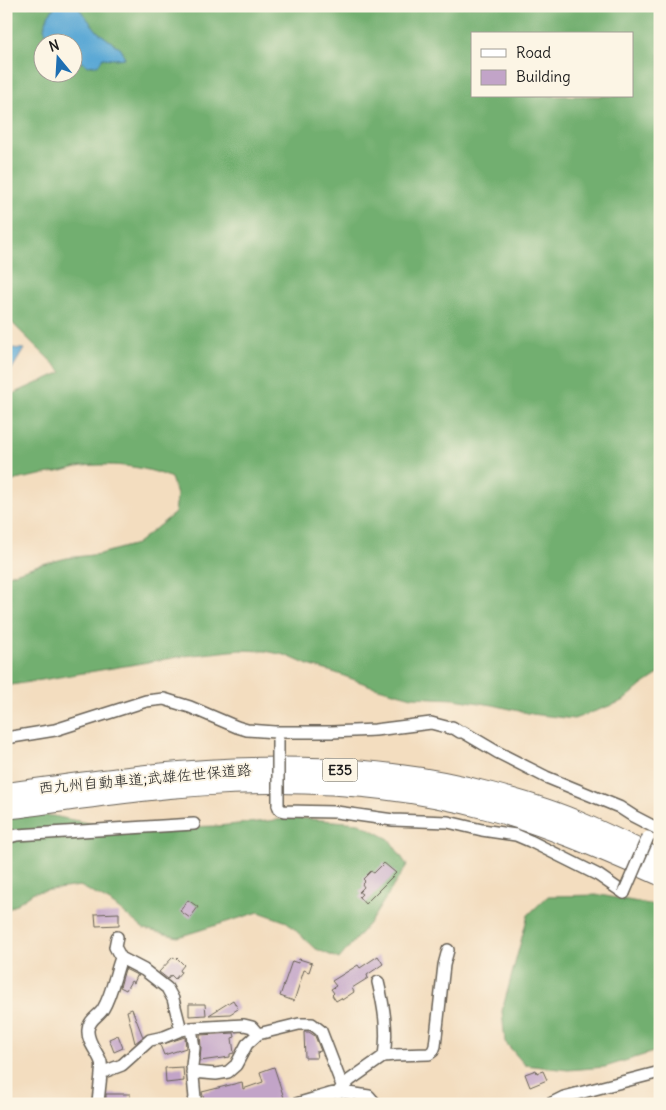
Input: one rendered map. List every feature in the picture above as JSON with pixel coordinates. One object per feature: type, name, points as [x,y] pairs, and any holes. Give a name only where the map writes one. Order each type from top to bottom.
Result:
[{"type":"highway","name":"西九州自動車道;武雄佐世保道路","points":[[6,809],[142,776],[215,769],[324,769],[382,773],[439,781],[533,805],[579,822],[660,860]]},
{"type":"highway","name":"西九州自動車道;武雄佐世保道路","points":[[6,793],[143,791],[262,783],[322,784],[379,788],[486,808],[529,821],[573,837],[660,875]]},
{"type":"highway","points":[[6,787],[74,792]]},
{"type":"highway","points":[[6,817],[74,792]]},
{"type":"street","points":[[6,738],[55,730],[146,701],[164,699],[190,707],[237,727],[278,736],[375,730],[431,722],[452,727],[546,777],[619,807],[653,831],[624,893],[598,874],[516,835],[448,822],[393,820],[336,812],[280,810],[278,805],[278,736]]},
{"type":"street","points":[[6,838],[17,835],[194,824]]},
{"type":"street","points":[[117,937],[115,947],[121,958],[144,970],[168,988],[194,1048],[192,1072],[195,1098],[193,1104]]},
{"type":"street","points":[[296,1104],[340,1090],[350,1080],[384,1056],[395,1054],[429,1054],[433,1052],[444,965],[448,950]]},
{"type":"street","points":[[98,1104],[102,1063],[90,1043],[88,1027],[91,1020],[102,1011],[109,999],[121,958]]},
{"type":"street","points":[[378,982],[385,1013],[386,1046],[384,1056]]},
{"type":"street","points":[[192,1072],[216,1074],[228,1072],[236,1065],[247,1044],[258,1034],[299,1024],[312,1024],[321,1031],[324,1037],[341,1092],[369,1096],[376,1104]]},
{"type":"street","points":[[101,1074],[122,1065],[150,1040],[186,1029],[244,1025],[252,1027],[258,1034]]},
{"type":"street","points":[[550,1104],[564,1097],[660,1072]]},
{"type":"green space","points":[[6,6],[660,6],[660,673],[623,701],[574,719],[532,714],[454,699],[412,697],[371,686],[308,665],[285,655],[265,651],[240,650],[184,656],[6,686],[6,576],[38,565],[67,558],[100,554],[136,544],[175,513],[177,495],[171,478],[138,468],[113,465],[77,467],[6,483],[6,397],[62,372],[6,317]]},
{"type":"green space","points":[[6,814],[53,816],[98,825],[146,828],[218,826],[297,818],[359,823],[389,839],[407,865],[371,921],[339,959],[314,948],[287,922],[259,912],[178,937],[144,929],[110,902],[80,886],[34,892],[6,911]]},
{"type":"green space","points":[[600,895],[660,906],[660,1050],[605,1067],[568,1070],[525,1065],[505,1042],[502,1011],[528,915],[548,896]]},
{"type":"water","points":[[56,6],[77,6],[98,32],[121,49],[125,58],[103,58],[98,65],[88,66],[82,62],[82,32],[46,32],[44,28],[49,14]]},
{"type":"water","points":[[6,349],[24,349],[6,379]]},
{"type":"building","points":[[384,863],[396,873],[365,904],[359,897],[362,894],[359,892],[364,887],[362,884],[365,881],[363,879],[371,871],[374,873]]},
{"type":"building","points":[[188,900],[198,907],[190,918],[180,911]]},
{"type":"building","points":[[119,913],[119,925],[96,926],[95,914]]},
{"type":"building","points":[[378,956],[383,964],[367,975],[368,978],[352,988],[354,992],[342,1000],[341,998],[336,1001],[331,989],[336,986],[332,981],[358,965],[360,968]]},
{"type":"building","points":[[173,957],[177,958],[184,965],[175,979],[171,975],[168,979],[159,972]]},
{"type":"building","points":[[299,959],[312,963],[309,972],[304,970],[294,1001],[280,996],[292,961],[298,963]]},
{"type":"building","points":[[125,969],[139,976],[137,976],[134,983],[131,981],[126,990],[120,987]]},
{"type":"building","points":[[233,1000],[238,1009],[230,1014],[209,1015]]},
{"type":"building","points":[[189,1004],[205,1004],[206,1015],[189,1016]]},
{"type":"building","points":[[132,1009],[143,1037],[135,1043],[127,1011]]},
{"type":"building","points":[[304,1032],[309,1032],[315,1036],[321,1051],[316,1052],[317,1058],[305,1058]]},
{"type":"building","points":[[234,1033],[235,1037],[232,1038],[234,1053],[230,1054],[230,1057],[200,1061],[200,1035]]},
{"type":"building","points":[[118,1035],[123,1048],[114,1052],[109,1039]]},
{"type":"building","points":[[185,1037],[186,1048],[164,1055],[160,1045]]},
{"type":"building","points":[[183,1067],[184,1081],[166,1083],[165,1068]]},
{"type":"building","points":[[274,1067],[286,1104],[230,1104],[230,1102],[205,1104],[202,1092],[242,1082],[243,1089],[263,1082],[260,1072]]},
{"type":"building","points":[[536,1070],[537,1073],[543,1071],[547,1080],[530,1087],[525,1074]]},
{"type":"building","points":[[106,1094],[130,1094],[130,1104],[106,1104]]}]
